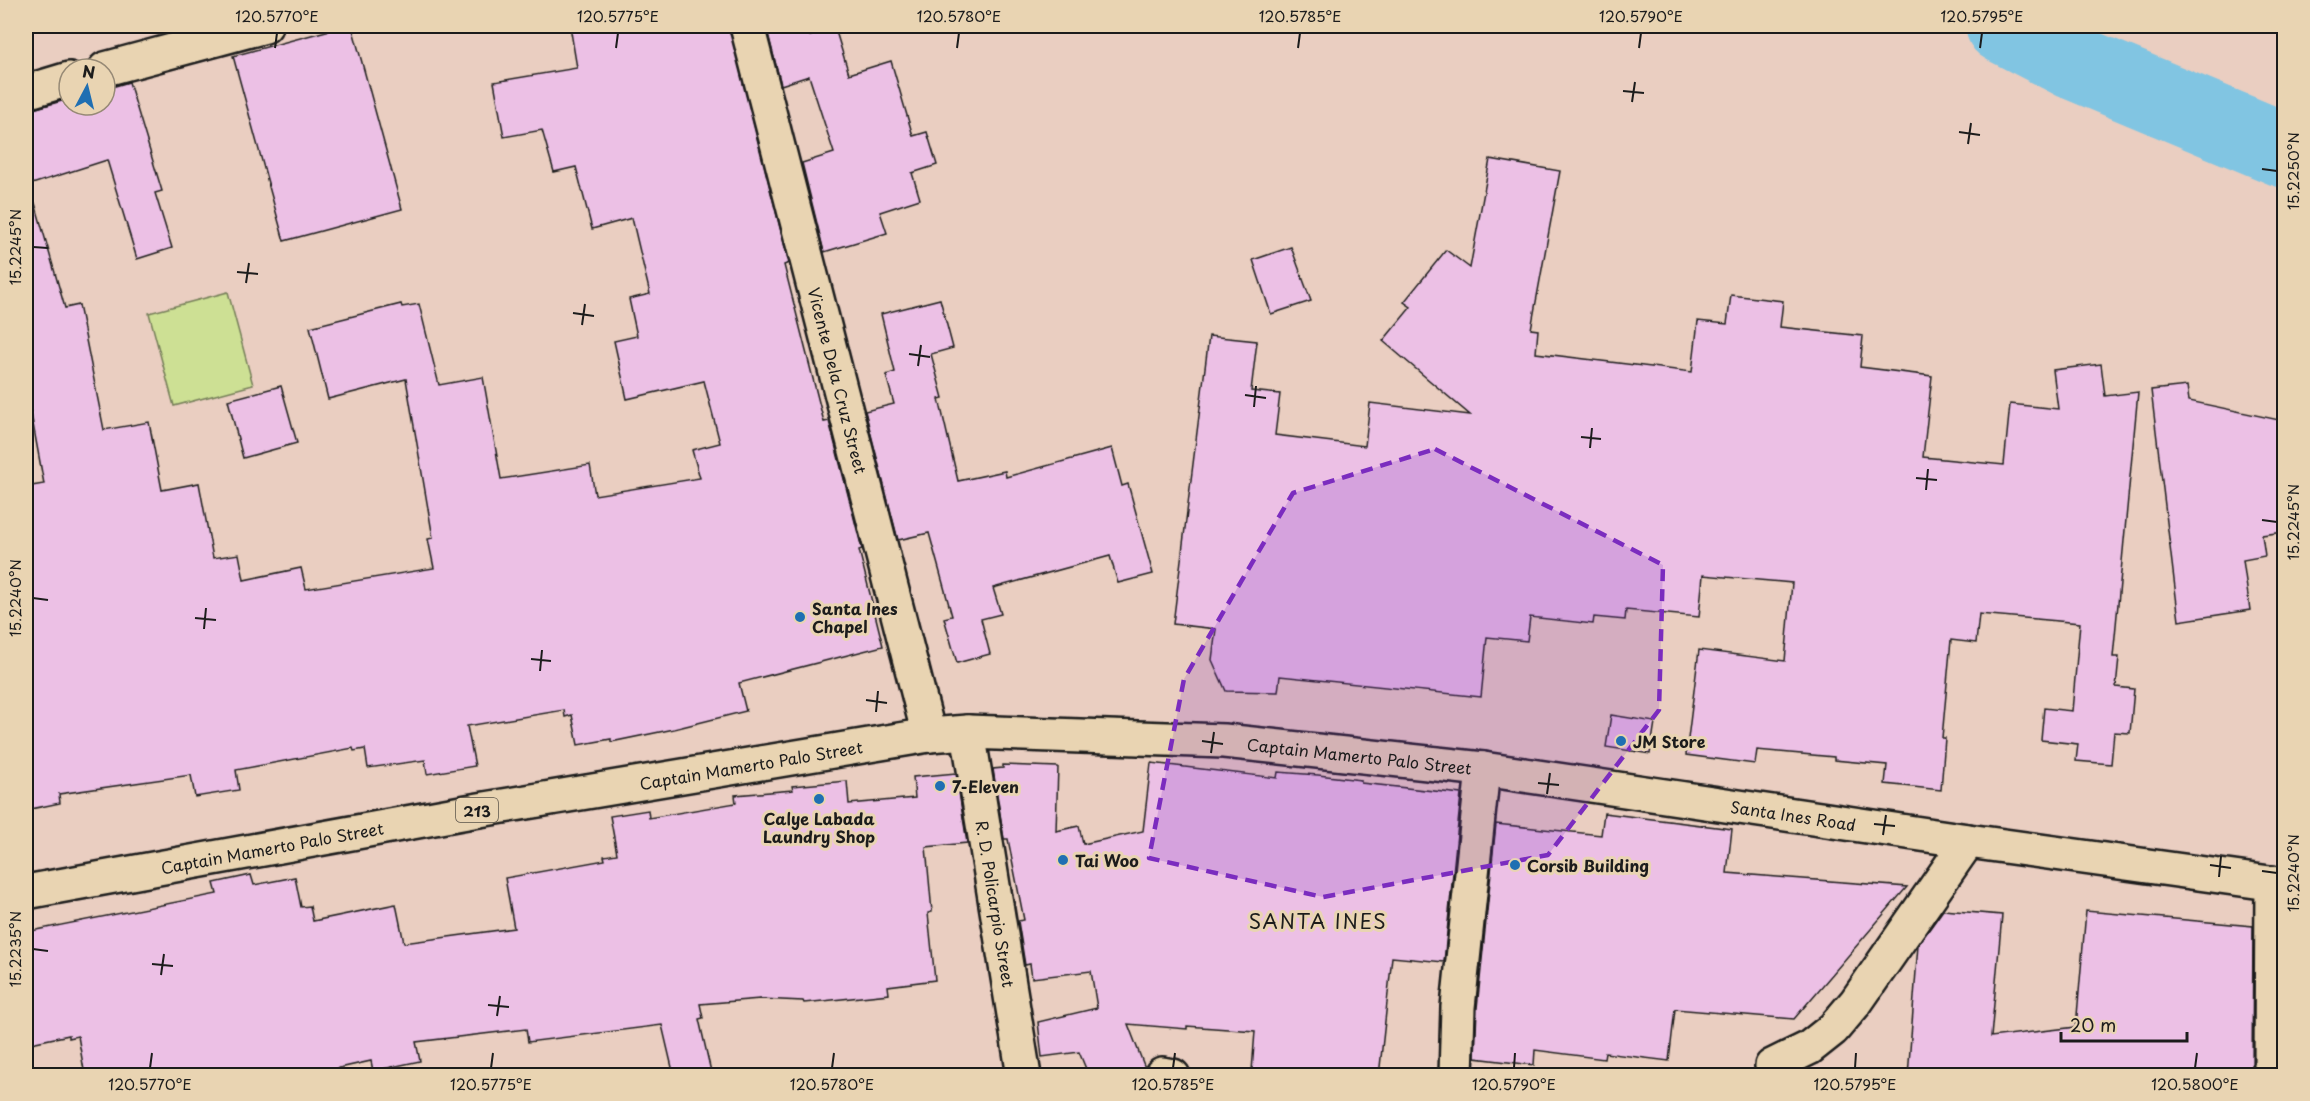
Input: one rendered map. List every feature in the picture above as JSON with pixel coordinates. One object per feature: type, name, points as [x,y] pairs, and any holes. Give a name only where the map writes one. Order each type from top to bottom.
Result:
[{"type":"main road","points":[[117,66],[265,26]]},
{"type":"main road","name":"Vicente Dela Cruz Street","points":[[747,26],[929,735]]},
{"type":"main road","points":[[26,92],[57,83]]},
{"type":"main road","name":"Captain Mamerto Palo Street","points":[[26,892],[467,812],[929,735],[968,732],[1224,741],[1483,769]]},
{"type":"main road","name":"R. D. Policarpio Street","points":[[968,732],[1024,1076]]},
{"type":"main road","points":[[1456,1076],[1458,1007],[1483,769]]},
{"type":"main road","name":"Santa Ines Road","points":[[1483,769],[1968,841],[2278,884]]},
{"type":"main road","points":[[1772,1065],[1809,1048],[1833,1029],[1856,1002],[1968,841]]},
{"type":"main road","points":[[2271,1076],[2278,884]]},
{"type":"highlighted area","points":[[1435,449],[1663,565],[1659,710],[1548,855],[1323,897],[1149,858],[1184,679],[1293,493]]},
{"type":"green space","points":[[228,292],[253,385],[174,406],[149,313]]},
{"type":"building","points":[[352,26],[402,209],[284,241],[233,56]]},
{"type":"building","points":[[570,26],[729,26],[789,263],[784,265],[824,422],[829,421],[862,549],[859,550],[883,646],[739,683],[746,711],[611,742],[611,739],[578,745],[572,715],[565,717],[564,710],[467,726],[475,766],[427,774],[425,760],[368,768],[365,749],[354,751],[353,748],[236,770],[239,790],[195,797],[191,775],[59,794],[60,803],[26,810],[26,487],[44,484],[26,386],[26,204],[35,203],[65,308],[79,305],[104,430],[149,422],[162,490],[199,483],[213,558],[239,554],[244,580],[301,568],[306,589],[434,568],[428,539],[433,538],[406,379],[328,399],[310,327],[401,304],[402,307],[419,304],[439,385],[483,377],[501,479],[590,465],[595,495],[700,478],[692,450],[720,443],[704,381],[627,399],[614,341],[637,336],[629,299],[650,294],[632,218],[592,229],[576,167],[554,172],[542,130],[504,137],[494,82],[577,68]]},
{"type":"building","points":[[766,26],[807,26],[810,36],[835,28],[849,74],[891,61],[913,136],[927,132],[937,165],[912,173],[920,199],[880,212],[887,233],[824,252],[802,163],[834,153],[809,76],[781,85]]},
{"type":"building","points":[[129,82],[162,191],[155,193],[172,248],[137,259],[107,160],[26,186],[26,111],[57,102],[57,117],[117,117],[117,86]]},
{"type":"building","points":[[1490,159],[1560,171],[1531,329],[1538,330],[1536,353],[1692,372],[1698,321],[1727,324],[1731,295],[1783,301],[1780,327],[1863,336],[1860,367],[1932,376],[1923,457],[2004,465],[2010,404],[2058,409],[2053,370],[2101,364],[2105,396],[2138,392],[2113,657],[2119,657],[2116,687],[2134,689],[2130,733],[2114,732],[2111,764],[2076,761],[2078,744],[2041,740],[2044,708],[2072,711],[2080,623],[1979,614],[1976,643],[1951,640],[1942,738],[1945,738],[1941,790],[1885,784],[1887,765],[1834,760],[1834,757],[1757,750],[1755,764],[1686,755],[1699,650],[1785,661],[1792,583],[1703,575],[1699,617],[1626,610],[1625,620],[1594,617],[1593,624],[1530,617],[1527,641],[1487,637],[1481,697],[1280,676],[1278,692],[1226,691],[1212,660],[1216,629],[1173,624],[1209,336],[1257,341],[1251,391],[1280,394],[1275,435],[1365,446],[1370,403],[1470,415],[1383,341],[1411,307],[1404,302],[1446,250],[1470,268]]},
{"type":"building","points":[[1291,247],[1311,301],[1271,314],[1253,260]]},
{"type":"building","points":[[940,299],[953,348],[931,354],[943,398],[939,399],[958,481],[1005,471],[1006,477],[1112,448],[1122,486],[1128,484],[1153,574],[1118,583],[1110,556],[993,588],[1001,614],[981,619],[990,654],[957,663],[944,618],[952,616],[929,533],[898,540],[865,411],[894,404],[886,375],[895,372],[881,314]]},
{"type":"building","points":[[281,386],[297,443],[243,458],[228,400]]},
{"type":"building","points":[[2187,386],[2189,401],[2284,421],[2284,532],[2262,535],[2265,556],[2243,560],[2250,610],[2179,621],[2151,390]]},
{"type":"building","points":[[1611,715],[1655,722],[1650,754],[1606,747]]},
{"type":"building","points":[[1151,763],[1277,778],[1278,772],[1318,775],[1361,780],[1361,783],[1461,794],[1444,962],[1392,957],[1379,1076],[1309,1076],[1252,1071],[1255,1031],[1187,1026],[1187,1029],[1128,1024],[1145,1068],[1144,1076],[1089,1076],[1079,1052],[1042,1057],[1038,1022],[1097,1008],[1091,971],[1032,978],[1030,964],[1025,965],[1018,921],[1024,920],[1008,839],[1004,839],[993,769],[1003,768],[1003,765],[1058,767],[1056,831],[1079,826],[1083,844],[1143,831]]},
{"type":"building","points":[[956,773],[967,843],[926,847],[932,912],[928,913],[935,980],[888,986],[889,994],[804,1003],[803,1001],[760,999],[700,1004],[703,1018],[699,1019],[712,1076],[674,1076],[662,1025],[528,1042],[526,1029],[416,1042],[420,1061],[373,1071],[371,1061],[304,1076],[85,1076],[78,1036],[69,1038],[69,1035],[26,1044],[26,932],[217,894],[214,883],[251,875],[254,885],[295,877],[301,907],[310,906],[313,921],[396,904],[404,943],[514,928],[505,878],[605,860],[604,856],[617,854],[610,816],[648,810],[649,818],[736,803],[735,795],[793,790],[792,786],[847,781],[849,804],[915,798],[913,777]]},
{"type":"building","points":[[1604,813],[1732,829],[1727,873],[1907,887],[1794,1019],[1675,1009],[1669,1061],[1605,1053],[1604,1059],[1535,1050],[1534,1065],[1475,1058],[1477,1008],[1496,824],[1601,835]]},
{"type":"building","points":[[1943,910],[2002,915],[1991,1037],[2076,1027],[2086,911],[2253,926],[2252,1076],[1908,1076],[1918,945]]},
{"type":"waterway","points":[[2003,26],[2073,62],[2284,150]]},
{"type":"place","name":"Santa Ines Chapel","points":[[800,617]]},
{"type":"place","name":"JM Store","points":[[1621,741]]},
{"type":"place","name":"7-Eleven","points":[[940,786]]},
{"type":"place","name":"Calye Labada Laundry Shop","points":[[819,799]]},
{"type":"place","name":"Tai Woo","points":[[1063,860]]},
{"type":"place","name":"Corsib Building","points":[[1515,865]]},
{"type":"district","name":"SANTA INES","points":[[1318,921]]}]
